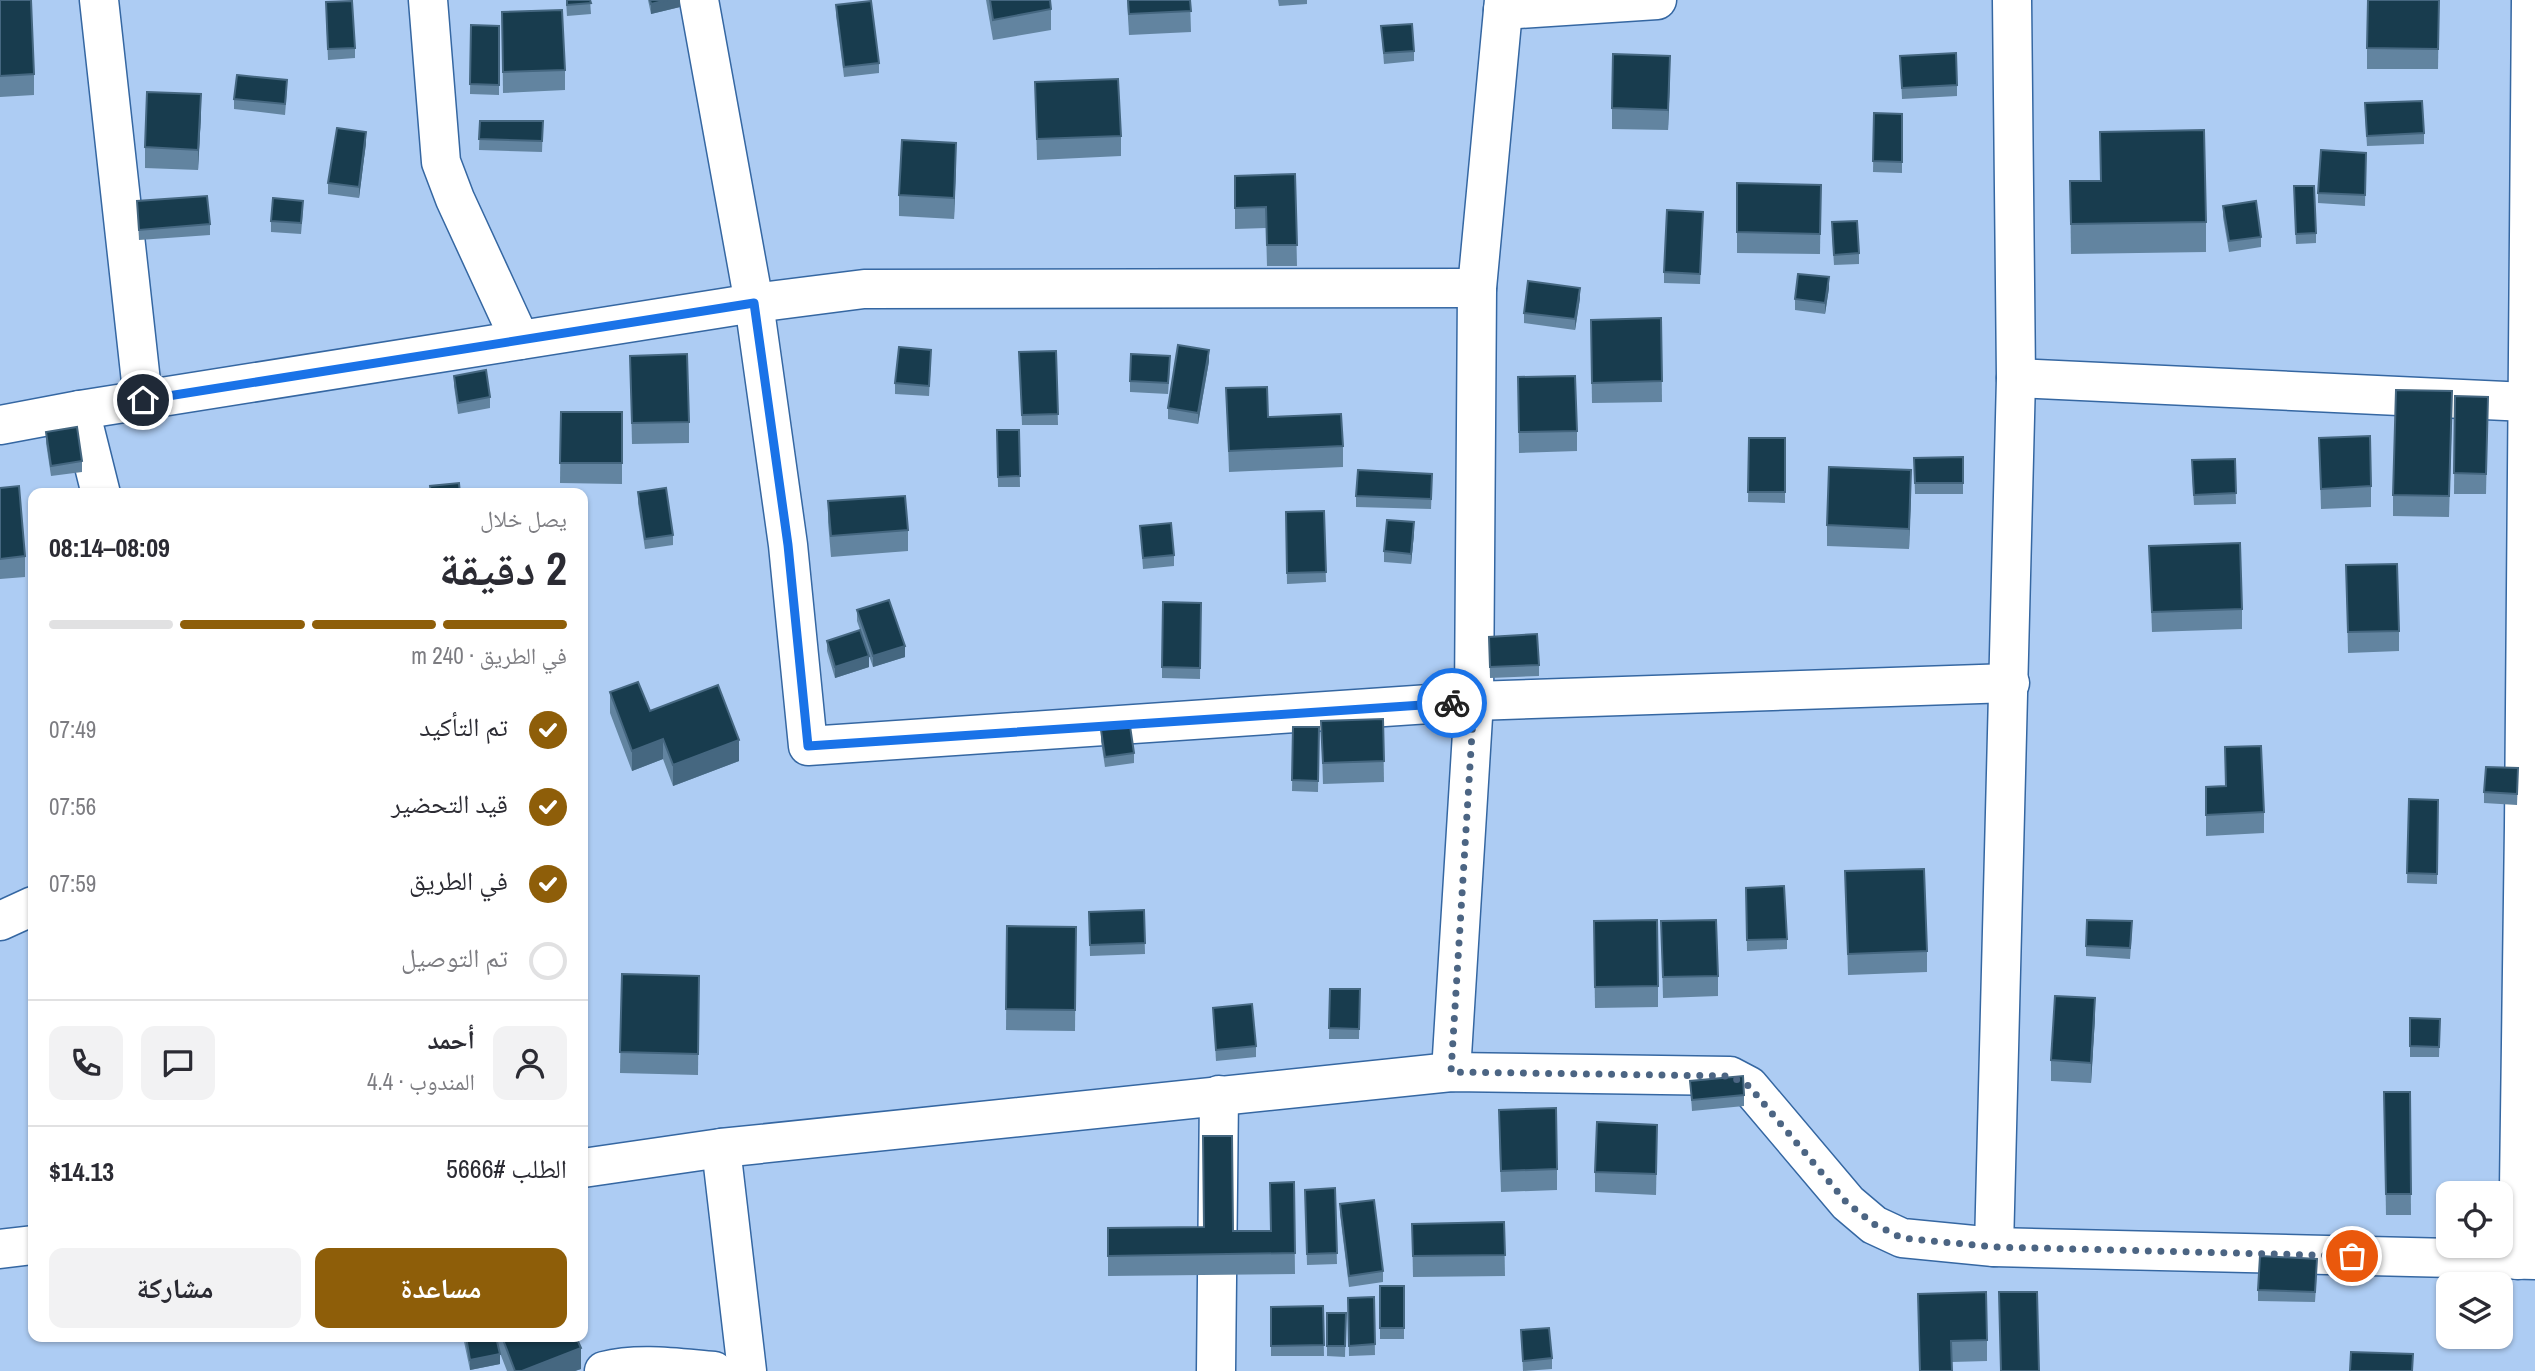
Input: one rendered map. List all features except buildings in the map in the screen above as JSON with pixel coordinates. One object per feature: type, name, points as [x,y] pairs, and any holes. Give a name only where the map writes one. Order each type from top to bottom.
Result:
[{"type":"street","points":[[99,0],[143,400]]},
{"type":"street","points":[[428,0],[442,162],[455,199],[520,340]]},
{"type":"street","points":[[699,0],[754,303],[788,545],[808,746],[1474,701],[2010,683]]},
{"type":"street","points":[[1451,1072],[1474,701],[1477,288],[1504,5],[1657,0]]},
{"type":"street","points":[[1994,1247],[2016,377],[2012,0]]},
{"type":"street","points":[[588,1167],[720,1149],[1451,1072],[1730,1076],[1749,1086],[1847,1203],[1874,1224],[1902,1238],[1994,1247],[2526,1260],[2530,826],[2527,402],[2530,0]]},
{"type":"street","points":[[0,425],[754,303],[863,289],[1477,288]]},
{"type":"street","points":[[2016,377],[2527,402]]},
{"type":"street","points":[[80,410],[100,488]]},
{"type":"street","points":[[0,921],[28,908]]},
{"type":"street","points":[[1216,1371],[1219,1095]]},
{"type":"street","points":[[720,1149],[747,1371]]},
{"type":"street","points":[[0,1249],[28,1246]]},
{"type":"street","points":[[604,1371],[619,1367],[713,1371]]},
{"type":"way so far","points":[[1452,703],[1474,701],[1451,1072],[1730,1076],[1749,1086],[1847,1203],[1874,1224],[1902,1238],[1994,1247],[2352,1256]]},
{"type":"route","points":[[143,400],[754,303],[788,545],[808,746],[1452,703]]}]
